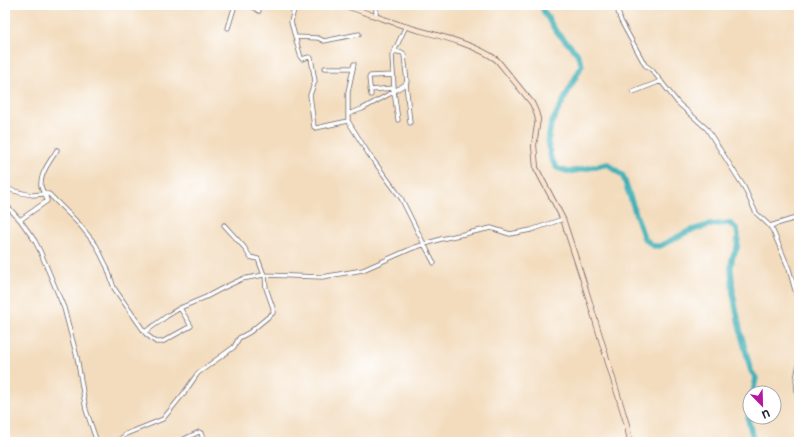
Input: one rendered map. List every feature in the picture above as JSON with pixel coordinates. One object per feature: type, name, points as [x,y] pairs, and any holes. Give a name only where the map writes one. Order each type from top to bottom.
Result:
[{"type":"street","points":[[228,28],[235,5]]},
{"type":"street","points":[[250,5],[259,11]]},
{"type":"street","points":[[295,5],[291,22],[301,58],[311,58],[315,81],[310,95],[313,125],[316,128],[348,121]]},
{"type":"street","points":[[343,5],[459,42],[490,55],[497,60],[532,103],[538,120],[534,145],[536,168],[563,219],[628,425],[630,442]]},
{"type":"street","points":[[376,5],[376,16]]},
{"type":"street","points":[[616,5],[621,21],[645,65],[652,70],[678,103],[707,129],[744,187],[756,213],[770,226],[789,269],[799,304]]},
{"type":"street","points":[[398,120],[392,58],[406,26]]},
{"type":"street","points":[[295,37],[318,38],[324,40],[359,34]]},
{"type":"street","points":[[394,51],[404,54],[410,123]]},
{"type":"street","points":[[354,64],[348,92],[348,121],[368,153],[401,198],[434,262]]},
{"type":"street","points":[[325,68],[353,68]]},
{"type":"street","points":[[371,95],[370,76],[393,75]]},
{"type":"street","points":[[633,92],[661,81]]},
{"type":"street","points":[[348,114],[362,109],[406,83]]},
{"type":"street","points":[[370,90],[394,90]]},
{"type":"street","points":[[20,220],[46,202],[47,198],[41,188],[41,181],[43,174],[57,150]]},
{"type":"street","points":[[5,188],[21,193],[35,195],[44,193],[49,194],[80,225],[96,245],[107,266],[114,288],[145,332],[155,342],[160,342],[191,326],[180,308]]},
{"type":"street","points":[[7,206],[20,220],[35,241],[64,308],[77,359],[86,410],[97,442]]},
{"type":"street","points":[[770,226],[799,217]]},
{"type":"street","points":[[145,332],[166,316],[180,308],[242,279],[265,275],[322,277],[363,270],[424,244],[441,239],[488,228],[510,234],[543,226],[563,219]]},
{"type":"street","points":[[117,442],[126,434],[163,419],[198,373],[234,347],[239,338],[250,332],[273,314],[266,288],[265,275],[258,259],[250,257],[244,247],[224,225]]},
{"type":"street","points":[[799,363],[796,380],[799,402],[799,442]]},
{"type":"street","points":[[178,442],[198,432],[201,433],[204,442]]},
{"type":"waterway","points":[[542,5],[543,10],[555,30],[577,53],[582,65],[551,124],[548,141],[551,158],[557,168],[569,172],[608,164],[623,176],[644,238],[653,246],[660,246],[689,231],[709,225],[729,223],[737,229],[737,248],[732,258],[731,268],[733,294],[741,334],[751,371],[756,378],[755,385]]},
{"type":"waterway","points":[[750,425],[754,442]]}]
